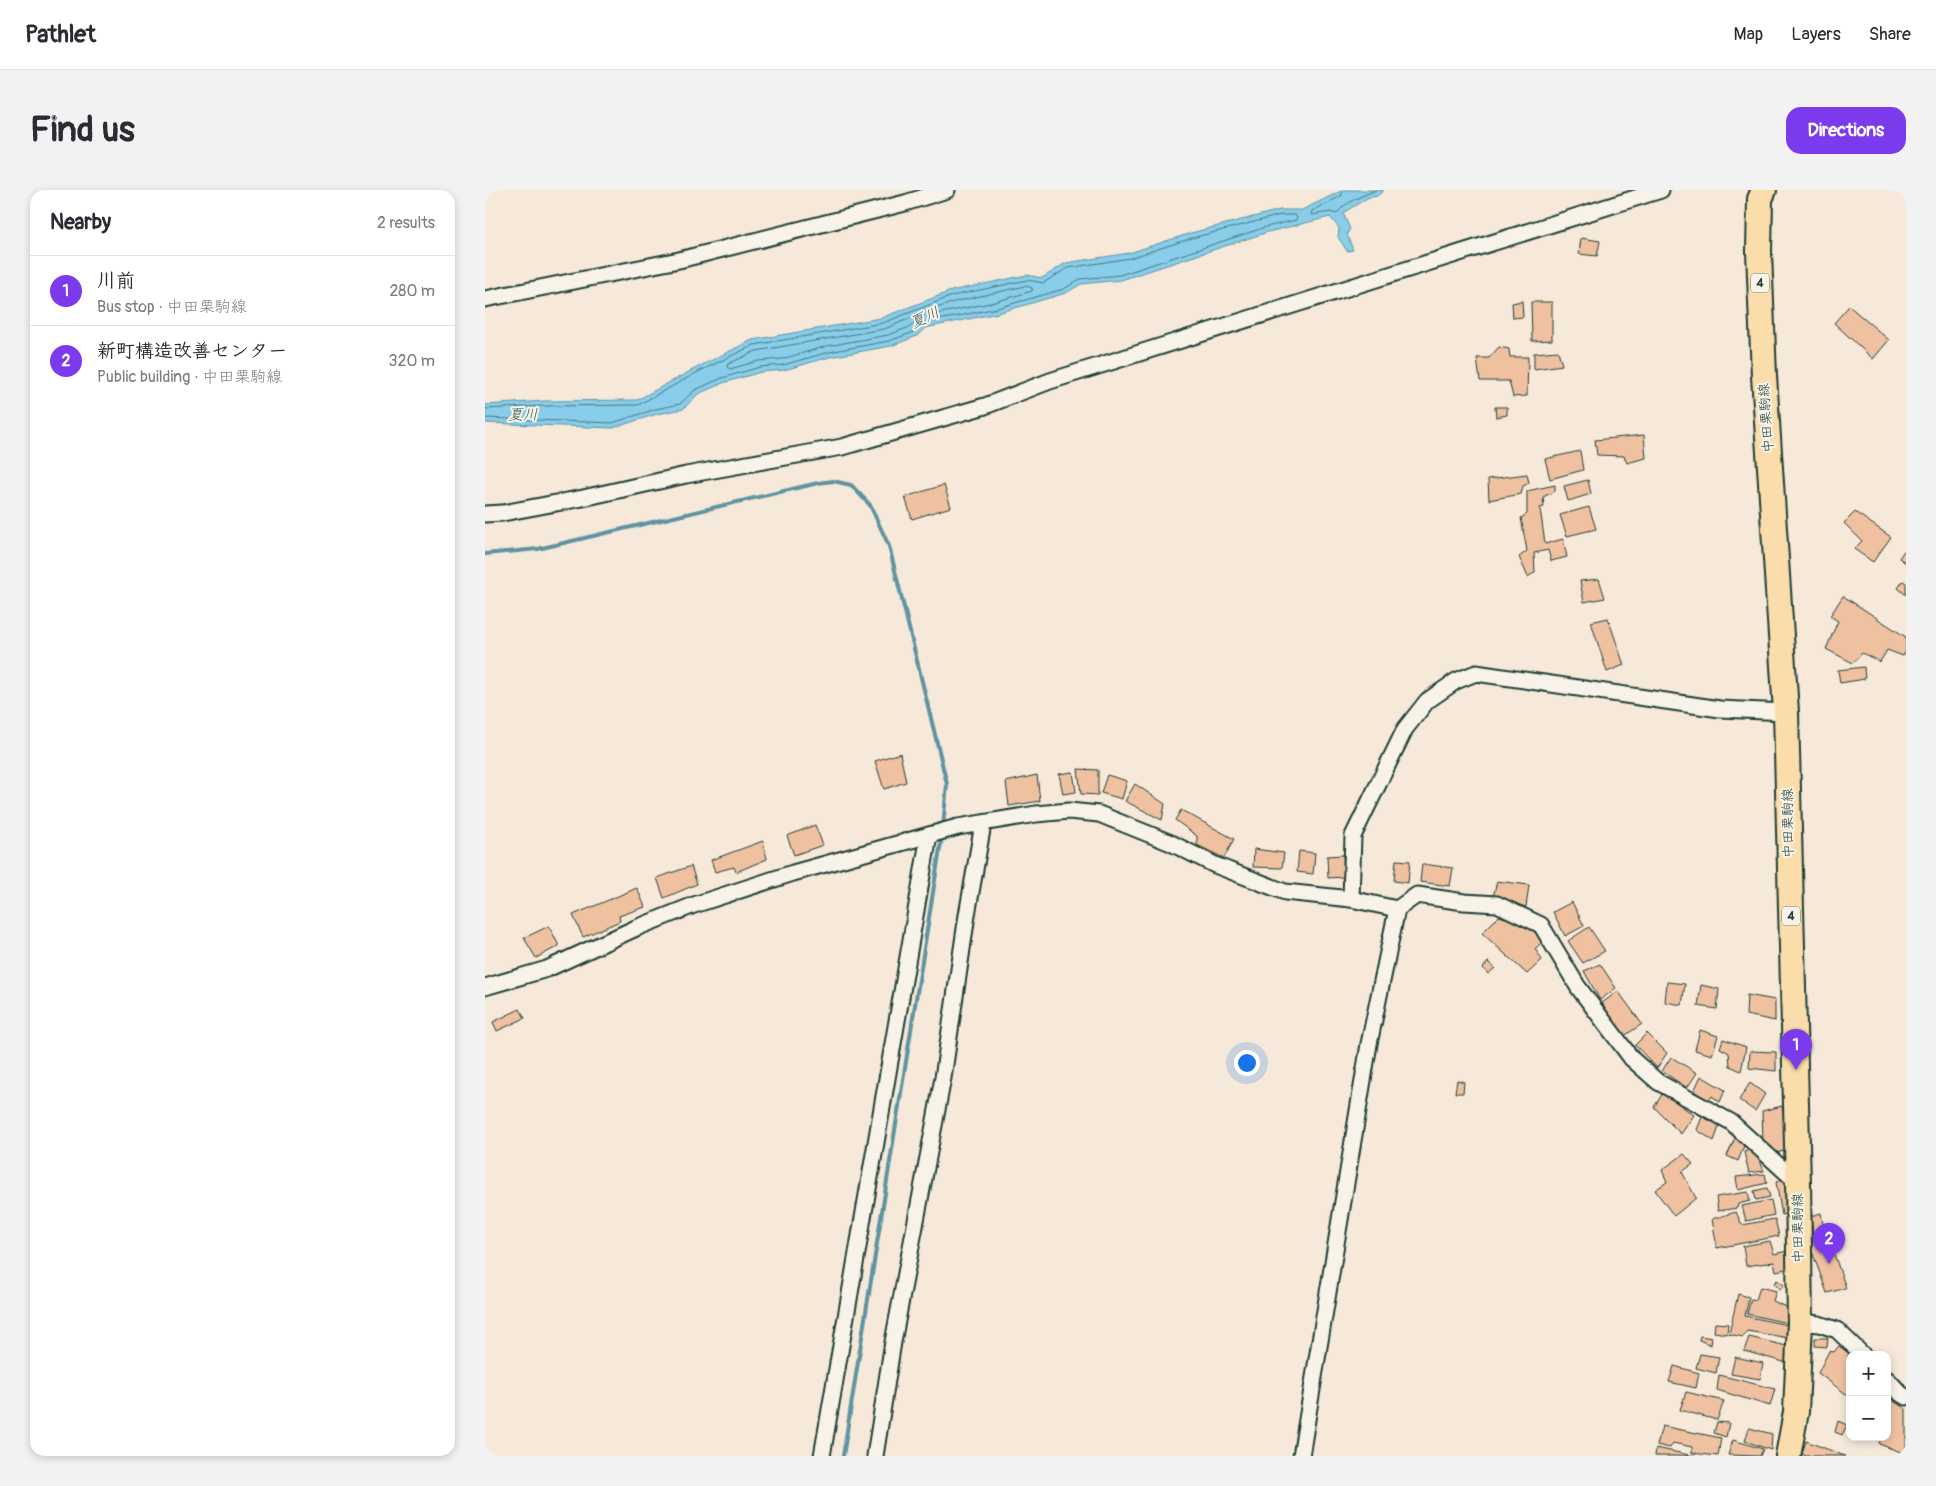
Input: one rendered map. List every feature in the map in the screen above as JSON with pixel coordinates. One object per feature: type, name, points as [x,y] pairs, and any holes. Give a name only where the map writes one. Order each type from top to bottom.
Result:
[{"type":"main road","name":"中田栗駒線","points":[[1764,190],[1760,199],[1759,252],[1764,376],[1785,712],[1800,1322],[1796,1412],[1788,1456]]},
{"type":"street","points":[[485,298],[679,260],[905,203],[947,190]]},
{"type":"street","points":[[485,514],[503,513],[583,498],[686,475],[842,447],[985,406],[1050,381],[1661,190]]},
{"type":"street","points":[[1351,900],[1353,836],[1405,729],[1427,702],[1456,681],[1476,673],[1720,709],[1785,712]]},
{"type":"street","points":[[485,987],[547,969],[635,928],[694,905],[793,874],[951,829],[1036,814],[1069,811],[1099,814],[1171,843],[1215,865],[1285,892],[1351,900],[1397,909]]},
{"type":"street","points":[[875,1456],[894,1333],[943,1078],[967,915],[983,824]]},
{"type":"street","points":[[822,1456],[931,835]]},
{"type":"street","points":[[1301,1456],[1369,1044],[1397,909],[1417,895],[1464,902],[1497,904],[1541,925],[1578,987],[1632,1059],[1658,1082],[1731,1122],[1797,1183]]},
{"type":"street","points":[[1800,1322],[1819,1324],[1837,1330],[1859,1351]]},
{"type":"street","points":[[1891,1383],[1906,1397]]},
{"type":"water","name":"夏川","points":[[1343,190],[1384,190],[1377,196],[1367,198],[1343,213],[1350,229],[1347,234],[1353,250],[1347,251],[1338,237],[1339,228],[1330,217],[1268,232],[1121,280],[1081,284],[1066,293],[998,313],[925,328],[917,336],[891,346],[830,357],[784,370],[761,372],[723,383],[698,394],[683,409],[657,414],[613,428],[485,423],[485,405],[544,401],[637,400],[752,340],[881,318],[951,291],[1027,275],[1042,278],[1066,263],[1129,253],[1191,233],[1280,210],[1302,210]]},
{"type":"building","points":[[1581,238],[1600,241],[1597,256],[1579,254]]},
{"type":"building","points":[[1522,301],[1523,317],[1513,318],[1512,303]]},
{"type":"building","points":[[1531,302],[1552,302],[1552,340],[1532,341]]},
{"type":"building","points":[[1849,306],[1889,340],[1873,359],[1834,323]]},
{"type":"building","points":[[1499,347],[1509,349],[1510,357],[1528,357],[1527,396],[1513,397],[1509,381],[1480,381],[1477,358],[1489,358]]},
{"type":"building","points":[[1558,351],[1562,365],[1534,369],[1534,353]]},
{"type":"building","points":[[1495,407],[1507,407],[1507,415],[1496,417]]},
{"type":"building","points":[[1644,435],[1646,458],[1627,463],[1624,456],[1597,455],[1595,440]]},
{"type":"building","points":[[1580,451],[1583,470],[1550,479],[1545,459]]},
{"type":"building","points":[[1527,474],[1529,483],[1523,486],[1521,494],[1489,500],[1488,479]]},
{"type":"building","points":[[1588,480],[1591,494],[1568,501],[1564,486]]},
{"type":"building","points":[[944,485],[951,507],[912,519],[905,497]]},
{"type":"building","points":[[1555,485],[1555,491],[1543,497],[1544,507],[1540,508],[1545,544],[1563,539],[1567,557],[1551,561],[1548,550],[1534,553],[1535,572],[1528,577],[1519,557],[1527,551],[1521,518],[1527,514],[1527,491]]},
{"type":"building","points":[[1589,507],[1596,529],[1567,536],[1560,515]]},
{"type":"building","points":[[1855,512],[1891,537],[1873,562],[1854,549],[1862,541],[1844,523]]},
{"type":"building","points":[[1906,548],[1906,563],[1899,558]]},
{"type":"building","points":[[1599,579],[1605,598],[1584,602],[1580,581]]},
{"type":"building","points":[[1903,581],[1906,583],[1906,595],[1898,588]]},
{"type":"building","points":[[1843,596],[1906,637],[1906,651],[1903,656],[1887,650],[1880,662],[1862,653],[1853,663],[1826,649],[1838,621],[1830,616]]},
{"type":"building","points":[[1608,618],[1624,665],[1607,672],[1591,622]]},
{"type":"building","points":[[1864,667],[1865,679],[1840,683],[1838,670]]},
{"type":"building","points":[[900,753],[906,782],[884,789],[875,761]]},
{"type":"building","points":[[1078,769],[1098,770],[1098,795],[1081,794]]},
{"type":"building","points":[[1073,772],[1076,792],[1063,794],[1059,774]]},
{"type":"building","points":[[1037,775],[1040,801],[1009,806],[1006,782]]},
{"type":"building","points":[[1107,775],[1127,781],[1122,799],[1101,793]]},
{"type":"building","points":[[1135,784],[1165,804],[1162,820],[1125,801]]},
{"type":"building","points":[[1181,810],[1234,839],[1224,858],[1197,845],[1197,836],[1175,820]]},
{"type":"building","points":[[815,825],[823,845],[794,855],[787,836]]},
{"type":"building","points":[[763,841],[767,859],[736,872],[734,867],[715,872],[711,860]]},
{"type":"building","points":[[1254,849],[1284,853],[1282,868],[1253,867]]},
{"type":"building","points":[[1299,851],[1315,853],[1313,874],[1297,872]]},
{"type":"building","points":[[1343,855],[1344,877],[1328,878],[1327,856]]},
{"type":"building","points":[[1396,860],[1410,861],[1408,883],[1394,881]]},
{"type":"building","points":[[1422,864],[1453,868],[1450,886],[1420,882]]},
{"type":"building","points":[[691,866],[697,884],[664,898],[657,878]]},
{"type":"building","points":[[1497,881],[1529,885],[1526,907],[1493,897]]},
{"type":"building","points":[[637,888],[645,907],[619,916],[620,921],[583,937],[573,915]]},
{"type":"building","points":[[1572,902],[1584,926],[1565,936],[1553,912]]},
{"type":"building","points":[[1499,916],[1531,926],[1544,940],[1535,949],[1542,960],[1527,974],[1482,933]]},
{"type":"building","points":[[549,926],[559,946],[536,958],[524,938]]},
{"type":"building","points":[[1589,927],[1605,951],[1583,963],[1568,941]]},
{"type":"building","points":[[1488,962],[1495,968],[1488,974],[1483,968]]},
{"type":"building","points":[[1600,964],[1616,988],[1600,1000],[1584,971]]},
{"type":"building","points":[[1667,982],[1685,984],[1682,1005],[1665,1002]]},
{"type":"building","points":[[1701,985],[1719,989],[1717,1009],[1698,1006]]},
{"type":"building","points":[[1618,991],[1642,1024],[1624,1036],[1602,1003]]},
{"type":"building","points":[[1747,995],[1775,1000],[1775,1021],[1746,1015]]},
{"type":"building","points":[[520,1009],[525,1018],[497,1031],[493,1022]]},
{"type":"building","points":[[1700,1030],[1718,1036],[1712,1055],[1695,1050]]},
{"type":"building","points":[[1647,1033],[1667,1053],[1657,1068],[1635,1045]]},
{"type":"building","points":[[1723,1039],[1746,1047],[1741,1071],[1730,1066],[1729,1053],[1720,1048]]},
{"type":"building","points":[[1750,1051],[1776,1052],[1776,1071],[1749,1068]]},
{"type":"building","points":[[1671,1057],[1697,1073],[1687,1088],[1662,1071]]},
{"type":"building","points":[[1701,1076],[1725,1090],[1720,1102],[1712,1096],[1708,1102],[1694,1091]]},
{"type":"building","points":[[1457,1080],[1464,1082],[1463,1093],[1455,1093]]},
{"type":"building","points":[[1750,1083],[1765,1094],[1755,1111],[1739,1100]]},
{"type":"building","points":[[1663,1093],[1694,1115],[1681,1134],[1654,1107]]},
{"type":"building","points":[[1782,1106],[1788,1150],[1776,1153],[1763,1142],[1762,1111]]},
{"type":"building","points":[[1702,1117],[1720,1124],[1714,1141],[1697,1130]]},
{"type":"building","points":[[1735,1138],[1745,1143],[1738,1161],[1727,1156]]},
{"type":"building","points":[[1755,1148],[1764,1171],[1749,1173],[1744,1152]]},
{"type":"building","points":[[1684,1154],[1693,1164],[1682,1172],[1696,1198],[1674,1216],[1655,1190],[1667,1182],[1662,1170]]},
{"type":"building","points":[[1765,1174],[1767,1183],[1738,1190],[1736,1177]]},
{"type":"building","points":[[1783,1180],[1788,1185],[1791,1213],[1782,1215],[1776,1182]]},
{"type":"building","points":[[1767,1188],[1770,1197],[1756,1200],[1754,1191]]},
{"type":"building","points":[[1748,1192],[1750,1201],[1738,1204],[1737,1208],[1718,1211],[1716,1197]]},
{"type":"building","points":[[1771,1200],[1774,1215],[1746,1221],[1742,1206]]},
{"type":"building","points":[[1736,1212],[1742,1225],[1775,1219],[1779,1236],[1717,1248],[1712,1219]]},
{"type":"building","points":[[1821,1213],[1825,1235],[1828,1237],[1846,1288],[1827,1293],[1809,1243],[1814,1241],[1811,1216]]},
{"type":"building","points":[[1770,1241],[1774,1254],[1792,1250],[1795,1267],[1776,1271],[1774,1262],[1746,1266],[1743,1246]]},
{"type":"building","points":[[1777,1280],[1784,1285],[1780,1290],[1774,1283]]},
{"type":"building","points":[[1760,1287],[1776,1291],[1773,1301],[1794,1311],[1792,1324],[1747,1314],[1751,1299],[1756,1300]]},
{"type":"building","points":[[1738,1294],[1749,1297],[1745,1316],[1797,1327],[1795,1339],[1747,1331],[1743,1337],[1729,1334]]},
{"type":"building","points":[[1715,1323],[1728,1324],[1727,1334],[1714,1332]]},
{"type":"building","points":[[1700,1336],[1712,1338],[1711,1345],[1699,1340]]},
{"type":"building","points":[[1749,1337],[1795,1348],[1791,1364],[1744,1351]]},
{"type":"building","points":[[1815,1338],[1828,1338],[1827,1347],[1815,1346]]},
{"type":"building","points":[[1839,1346],[1846,1351],[1846,1394],[1818,1373],[1829,1351],[1834,1352]]},
{"type":"building","points":[[1700,1354],[1719,1357],[1716,1373],[1696,1368]]},
{"type":"building","points":[[1735,1357],[1763,1363],[1760,1379],[1731,1374]]},
{"type":"building","points":[[1674,1366],[1699,1373],[1696,1388],[1669,1382]]},
{"type":"building","points":[[1719,1375],[1775,1389],[1770,1406],[1717,1390]]},
{"type":"building","points":[[1686,1392],[1724,1401],[1717,1420],[1680,1410]]},
{"type":"building","points":[[1891,1400],[1906,1409],[1906,1454],[1879,1444],[1880,1441],[1891,1441]]},
{"type":"building","points":[[1838,1421],[1846,1425],[1842,1435],[1835,1432]]},
{"type":"building","points":[[1717,1422],[1729,1423],[1726,1437],[1714,1433]]},
{"type":"building","points":[[1662,1426],[1721,1438],[1718,1456],[1692,1453],[1692,1447],[1673,1443],[1670,1448],[1657,1445]]},
{"type":"building","points":[[1749,1428],[1772,1434],[1771,1450],[1745,1441]]},
{"type":"building","points":[[1733,1440],[1763,1449],[1760,1456],[1728,1455]]},
{"type":"building","points":[[1806,1441],[1845,1456],[1806,1456],[1802,1454]]},
{"type":"building","points":[[1656,1448],[1694,1456],[1655,1456]]},
{"type":"waterway","points":[[485,554],[538,549],[818,483],[833,481],[851,485],[870,505],[889,546],[947,784],[943,827]]},
{"type":"waterway","points":[[843,1456],[942,836]]},
{"type":"place","name":"川前","points":[[1796,1070]]},
{"type":"place","name":"新町構造改善センター","points":[[1829,1264]]}]
